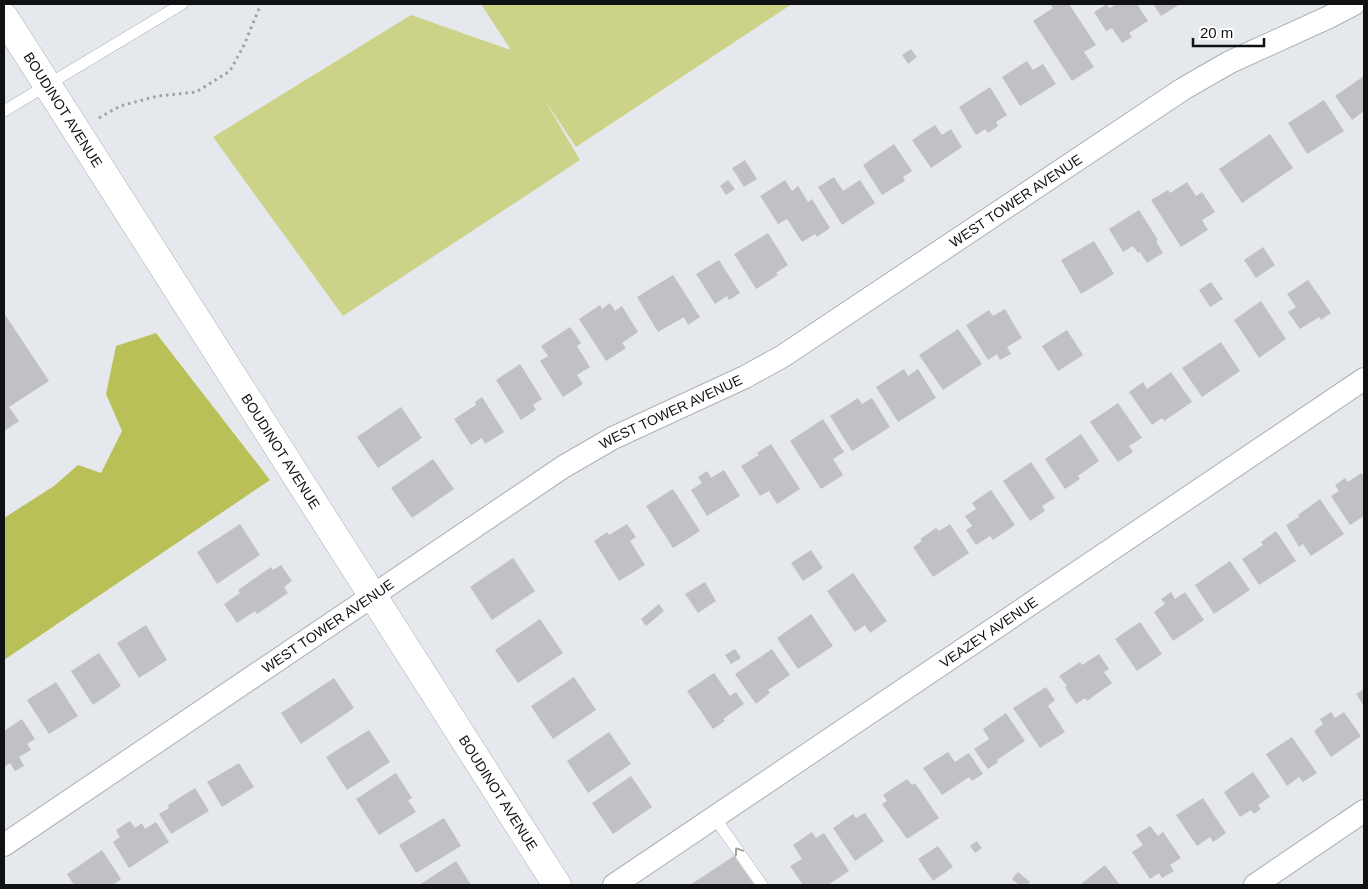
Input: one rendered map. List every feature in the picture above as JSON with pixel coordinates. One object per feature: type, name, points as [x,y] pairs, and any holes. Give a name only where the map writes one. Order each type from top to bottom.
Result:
[{"type":"street","name":"WEST TOWER AVENUE","points":[[4,845],[563,468],[605,443],[745,377],[783,356],[1183,89],[1230,62],[1354,4]]},
{"type":"street","name":"BOUDINOT AVENUE","points":[[4,17],[557,885]]},
{"type":"street","name":"VEAZEY AVENUE","points":[[627,882],[715,818],[1364,379]]},
{"type":"street","points":[[1254,885],[1364,811]]},
{"type":"lane","points":[[4,111],[182,4]]},
{"type":"lane","points":[[715,818],[762,885]]},
{"type":"path","points":[[99,118],[120,106],[158,96],[196,92],[230,71],[244,46],[261,4]]},
{"type":"green space","points":[[481,4],[792,4],[576,147],[544,99],[580,160],[343,316],[213,137],[411,15],[511,50]]},
{"type":"green space","points":[[156,333],[270,480],[4,660],[4,518],[54,486],[78,465],[101,473],[122,431],[106,394],[116,346]]},
{"type":"building","points":[[1050,4],[1069,4],[1096,45],[1084,52],[1094,67],[1072,81],[1033,21],[1053,8]]},
{"type":"building","points":[[1107,4],[1109,8],[1117,4],[1137,4],[1148,21],[1129,33],[1132,37],[1122,43],[1112,28],[1106,31],[1094,12]]},
{"type":"building","points":[[1153,4],[1180,4],[1161,16]]},
{"type":"building","points":[[911,49],[917,57],[908,64],[902,55]]},
{"type":"building","points":[[1027,61],[1033,70],[1043,64],[1056,84],[1020,106],[1002,77]]},
{"type":"building","points":[[1364,76],[1364,111],[1352,120],[1335,96]]},
{"type":"building","points":[[990,87],[1007,115],[996,122],[998,126],[988,133],[985,129],[976,135],[959,107]]},
{"type":"building","points":[[1324,100],[1344,131],[1307,154],[1288,123]]},
{"type":"building","points":[[935,125],[942,135],[951,129],[962,147],[931,168],[912,140]]},
{"type":"building","points":[[1270,134],[1293,168],[1242,203],[1219,169]]},
{"type":"building","points":[[894,144],[912,171],[903,177],[905,181],[882,195],[863,165]]},
{"type":"building","points":[[745,160],[757,179],[744,187],[732,168]]},
{"type":"building","points":[[834,177],[843,191],[860,180],[875,203],[842,225],[818,187]]},
{"type":"building","points":[[728,180],[735,189],[726,195],[720,186]]},
{"type":"building","points":[[785,180],[792,191],[798,186],[808,202],[812,199],[830,228],[817,237],[815,234],[802,242],[787,219],[778,224],[760,196]]},
{"type":"building","points":[[1187,182],[1196,196],[1202,192],[1215,212],[1202,220],[1208,230],[1181,247],[1151,200],[1168,190],[1170,193]]},
{"type":"building","points":[[1139,210],[1158,240],[1156,241],[1163,253],[1147,263],[1140,252],[1138,253],[1133,246],[1123,252],[1109,229]]},
{"type":"building","points":[[768,233],[788,265],[776,273],[778,275],[756,289],[734,254]]},
{"type":"building","points":[[1094,241],[1114,274],[1081,294],[1061,260]]},
{"type":"building","points":[[1263,247],[1275,265],[1256,278],[1244,260]]},
{"type":"building","points":[[719,260],[740,293],[729,300],[727,296],[715,304],[696,274]]},
{"type":"building","points":[[673,275],[700,317],[688,325],[684,317],[658,332],[637,297]]},
{"type":"building","points":[[1308,280],[1331,313],[1321,320],[1319,317],[1300,329],[1288,312],[1296,307],[1287,294]]},
{"type":"building","points":[[1211,282],[1223,299],[1210,307],[1199,290]]},
{"type":"building","points":[[1261,301],[1286,339],[1259,358],[1234,320]]},
{"type":"building","points":[[610,303],[615,311],[622,306],[638,332],[622,343],[626,348],[606,361],[579,319],[600,305],[602,309]]},
{"type":"building","points":[[1005,309],[1022,338],[1007,347],[1011,354],[1000,360],[997,354],[988,360],[966,325],[989,310],[993,316]]},
{"type":"building","points":[[4,313],[49,381],[9,407],[19,421],[4,431]]},
{"type":"building","points":[[570,327],[581,343],[577,346],[590,367],[577,375],[583,384],[563,397],[540,361],[548,356],[541,346]]},
{"type":"building","points":[[958,329],[982,364],[943,390],[919,355]]},
{"type":"building","points":[[1067,330],[1083,355],[1058,371],[1042,346]]},
{"type":"building","points":[[1221,342],[1240,371],[1202,397],[1182,368]]},
{"type":"building","points":[[520,364],[542,399],[533,405],[536,410],[521,420],[496,380]]},
{"type":"building","points":[[904,369],[908,376],[918,369],[936,398],[898,422],[876,387]]},
{"type":"building","points":[[1171,372],[1192,402],[1164,421],[1162,418],[1152,425],[1129,392],[1143,382],[1147,389]]},
{"type":"building","points":[[482,397],[504,432],[485,444],[482,438],[471,445],[454,419],[476,405],[475,402]]},
{"type":"building","points":[[858,398],[862,404],[872,398],[890,427],[852,451],[830,416]]},
{"type":"building","points":[[1118,403],[1142,438],[1129,446],[1133,452],[1118,462],[1090,422]]},
{"type":"building","points":[[401,407],[422,438],[378,468],[357,437]]},
{"type":"building","points":[[823,419],[844,452],[833,459],[843,475],[821,489],[790,441]]},
{"type":"building","points":[[1081,434],[1099,461],[1078,476],[1080,479],[1065,489],[1045,459]]},
{"type":"building","points":[[771,444],[800,489],[777,504],[769,491],[760,496],[741,466],[759,455],[757,453]]},
{"type":"building","points":[[433,459],[454,489],[412,518],[391,488]]},
{"type":"building","points":[[1031,462],[1055,498],[1042,506],[1045,511],[1030,521],[1003,481]]},
{"type":"building","points":[[724,470],[740,496],[707,516],[691,490],[702,483],[698,477],[707,471],[711,478]]},
{"type":"building","points":[[1361,473],[1364,476],[1364,516],[1350,525],[1331,496],[1339,491],[1335,485],[1345,478],[1348,482]]},
{"type":"building","points":[[673,489],[700,531],[673,548],[646,506]]},
{"type":"building","points":[[991,490],[1015,525],[993,540],[990,536],[976,545],[966,530],[972,526],[965,516],[976,509],[972,503]]},
{"type":"building","points":[[1320,499],[1344,534],[1311,556],[1303,544],[1299,547],[1286,525],[1299,517],[1298,515]]},
{"type":"building","points":[[240,524],[260,555],[217,584],[197,552]]},
{"type":"building","points":[[627,524],[636,537],[630,541],[645,565],[619,581],[594,541],[607,532],[609,535]]},
{"type":"building","points":[[950,524],[969,553],[933,577],[913,547],[922,541],[920,539],[936,528],[939,531]]},
{"type":"building","points":[[1276,531],[1296,561],[1259,585],[1242,559],[1263,545],[1261,542]]},
{"type":"building","points":[[811,550],[823,568],[803,581],[791,563]]},
{"type":"building","points":[[513,558],[535,591],[492,620],[470,587]]},
{"type":"building","points":[[1230,561],[1250,590],[1214,614],[1195,585]]},
{"type":"building","points":[[281,565],[292,581],[284,587],[288,593],[257,614],[255,611],[237,623],[224,604],[240,593],[238,590],[271,567],[273,570]]},
{"type":"building","points":[[853,573],[887,621],[870,633],[865,625],[855,632],[827,591]]},
{"type":"building","points":[[705,582],[716,601],[698,613],[685,594]]},
{"type":"building","points":[[1171,592],[1175,599],[1185,592],[1204,620],[1173,641],[1154,612],[1165,604],[1161,599]]},
{"type":"building","points":[[659,604],[664,611],[646,626],[641,619]]},
{"type":"building","points":[[811,614],[833,646],[798,669],[777,638]]},
{"type":"building","points":[[540,619],[563,653],[518,683],[495,650]]},
{"type":"building","points":[[1140,622],[1162,654],[1137,671],[1115,639]]},
{"type":"building","points":[[146,625],[167,660],[139,678],[117,643]]},
{"type":"building","points":[[735,649],[741,658],[731,664],[725,655]]},
{"type":"building","points":[[772,649],[790,675],[768,690],[770,693],[756,704],[735,674]]},
{"type":"building","points":[[99,653],[121,686],[93,705],[71,671]]},
{"type":"building","points":[[1099,654],[1109,669],[1104,672],[1112,683],[1087,701],[1085,698],[1076,704],[1065,687],[1067,686],[1059,676],[1080,662],[1082,665]]},
{"type":"building","points":[[714,673],[730,696],[736,692],[744,704],[723,719],[725,721],[713,729],[687,691]]},
{"type":"building","points":[[574,677],[596,710],[553,739],[531,706]]},
{"type":"building","points":[[334,678],[354,708],[301,744],[281,713]]},
{"type":"building","points":[[56,682],[78,716],[49,734],[27,700]]},
{"type":"building","points":[[1046,687],[1055,700],[1048,706],[1065,732],[1040,748],[1013,708]]},
{"type":"building","points":[[1364,689],[1364,706],[1356,694]]},
{"type":"building","points":[[1331,712],[1335,718],[1344,712],[1361,736],[1331,757],[1314,731],[1323,724],[1320,719]]},
{"type":"building","points":[[1006,713],[1025,741],[997,760],[998,762],[988,769],[974,749],[989,739],[983,729]]},
{"type":"building","points":[[22,719],[35,739],[27,744],[31,750],[19,757],[24,766],[15,771],[10,763],[4,767],[4,731]]},
{"type":"building","points":[[369,730],[390,762],[347,790],[326,757]]},
{"type":"building","points":[[609,732],[631,764],[588,793],[567,761]]},
{"type":"building","points":[[1292,737],[1317,773],[1303,782],[1299,777],[1287,786],[1266,754]]},
{"type":"building","points":[[948,752],[955,762],[969,753],[983,774],[972,781],[969,777],[942,795],[923,768]]},
{"type":"building","points":[[239,763],[254,787],[222,807],[207,782]]},
{"type":"building","points":[[1253,772],[1270,797],[1258,805],[1261,809],[1254,814],[1251,810],[1240,817],[1224,792]]},
{"type":"building","points":[[396,773],[412,798],[408,800],[416,812],[379,835],[356,799]]},
{"type":"building","points":[[631,776],[652,807],[613,834],[592,803]]},
{"type":"building","points":[[907,779],[912,785],[915,783],[939,818],[907,839],[882,804],[887,801],[883,795]]},
{"type":"building","points":[[195,788],[209,811],[171,834],[159,814],[169,808],[168,805]]},
{"type":"building","points":[[1203,798],[1226,833],[1213,842],[1210,837],[1197,846],[1176,815]]},
{"type":"building","points":[[865,813],[884,841],[855,861],[833,828],[853,814],[856,818]]},
{"type":"building","points":[[444,818],[461,846],[416,873],[399,845]]},
{"type":"building","points":[[130,821],[135,828],[142,823],[145,829],[156,822],[169,842],[129,868],[113,842],[120,837],[116,830]]},
{"type":"building","points":[[1150,826],[1158,836],[1163,832],[1181,858],[1170,865],[1174,871],[1162,878],[1159,873],[1150,879],[1132,852],[1143,845],[1136,835]]},
{"type":"building","points":[[812,832],[816,838],[824,833],[849,871],[828,885],[803,885],[790,866],[802,859],[793,845]]},
{"type":"building","points":[[977,841],[982,848],[975,853],[970,846]]},
{"type":"building","points":[[938,846],[953,867],[933,881],[918,859]]},
{"type":"building","points":[[102,850],[121,879],[113,885],[74,885],[67,874]]},
{"type":"building","points":[[734,856],[754,885],[690,885]]},
{"type":"building","points":[[456,861],[471,885],[419,885]]},
{"type":"building","points":[[1105,865],[1120,885],[1081,884]]},
{"type":"building","points":[[1018,872],[1030,882],[1027,885],[1019,885],[1012,879]]}]
